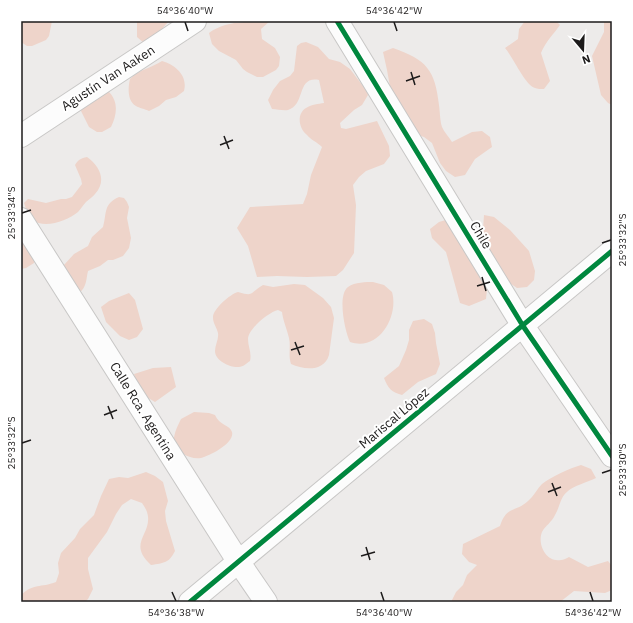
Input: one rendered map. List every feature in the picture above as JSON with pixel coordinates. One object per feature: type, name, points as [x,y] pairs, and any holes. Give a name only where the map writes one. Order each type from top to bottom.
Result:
[{"type":"street","name":"Agustín Van Aaken","points":[[21,136],[195,21]]},
{"type":"street","name":"Chile","points":[[337,21],[523,326],[612,456]]},
{"type":"street","name":"Calle Rca. Agentina","points":[[21,219],[238,561],[266,602]]},
{"type":"street","name":"Mariscal López","points":[[190,602],[612,251]]},
{"type":"shaded area","points":[[21,21],[52,21],[49,36],[46,40],[32,46],[27,46],[21,42]]},
{"type":"shaded area","points":[[137,21],[169,21],[153,39],[145,44],[137,37]]},
{"type":"shaded area","points":[[246,21],[270,21],[261,29],[262,39],[275,48],[280,57],[279,66],[276,70],[263,77],[257,77],[247,72],[236,60],[219,51],[212,44],[209,33],[224,25]]},
{"type":"shaded area","points":[[525,21],[556,21],[560,25],[547,42],[541,53],[550,81],[544,89],[535,88],[527,82],[505,48],[518,39],[519,29]]},
{"type":"shaded area","points":[[604,21],[612,21],[612,105],[608,103],[601,95],[592,56],[604,32]]},
{"type":"shaded area","points":[[306,42],[318,47],[329,59],[340,62],[350,69],[366,90],[368,95],[362,105],[340,123],[341,128],[346,129],[377,121],[389,146],[390,156],[384,164],[366,171],[353,185],[356,205],[354,253],[343,270],[336,276],[257,277],[248,246],[237,228],[250,207],[303,204],[311,175],[322,147],[304,132],[300,122],[301,114],[306,108],[324,103],[319,80],[307,82],[297,103],[294,107],[288,110],[272,109],[268,100],[280,81],[290,76],[294,71],[297,46]]},
{"type":"shaded area","points":[[393,48],[414,57],[427,68],[432,75],[437,93],[442,127],[452,142],[472,132],[482,131],[490,137],[492,147],[475,159],[465,175],[455,177],[446,171],[440,163],[432,143],[424,137],[415,134],[395,114],[383,52]]},
{"type":"shaded area","points":[[162,61],[172,65],[180,72],[184,81],[184,91],[176,97],[166,100],[159,106],[149,111],[137,107],[133,104],[130,97],[130,79],[137,73]]},
{"type":"shaded area","points":[[108,91],[114,99],[116,108],[115,118],[111,127],[102,132],[97,132],[89,127],[81,111],[83,106]]},
{"type":"shaded area","points":[[87,157],[98,169],[101,179],[99,189],[94,195],[78,212],[62,221],[43,224],[37,223],[30,219],[24,203],[28,199],[46,203],[72,197],[82,184],[75,165],[83,158]]},
{"type":"shaded area","points":[[119,197],[124,198],[129,207],[127,218],[131,238],[129,248],[123,256],[113,260],[108,260],[100,266],[88,271],[85,286],[79,293],[63,266],[74,254],[88,246],[92,237],[103,227],[106,209],[110,203]]},
{"type":"shaded area","points":[[484,215],[494,217],[510,230],[529,251],[535,271],[534,280],[527,287],[517,288],[500,276],[482,243]]},
{"type":"shaded area","points":[[21,217],[37,254],[34,263],[21,269]]},
{"type":"shaded area","points":[[449,219],[487,289],[486,299],[469,306],[460,303],[446,252],[432,238],[430,229],[439,222]]},
{"type":"shaded area","points":[[373,282],[384,285],[392,292],[392,311],[389,321],[378,337],[370,342],[360,344],[350,342],[346,330],[342,305],[345,291],[348,287],[354,284]]},
{"type":"shaded area","points":[[294,284],[305,285],[323,298],[331,307],[334,318],[329,355],[326,361],[318,367],[313,368],[302,368],[291,364],[289,338],[282,312],[278,310],[270,314],[251,331],[248,339],[251,355],[250,361],[242,366],[236,367],[220,361],[215,351],[218,335],[213,315],[222,303],[235,293],[250,294],[263,285],[273,287]]},
{"type":"shaded area","points":[[129,293],[135,300],[143,329],[137,337],[129,340],[120,336],[106,322],[101,307],[109,301]]},
{"type":"shaded area","points":[[424,319],[432,324],[440,364],[436,374],[418,382],[402,395],[398,394],[390,389],[384,378],[399,366],[406,350],[409,340],[409,330],[413,321]]},
{"type":"shaded area","points":[[171,367],[176,387],[155,402],[140,393],[134,374],[153,368]]},
{"type":"shaded area","points":[[194,412],[215,415],[219,421],[232,432],[232,436],[226,445],[216,452],[201,458],[192,458],[183,454],[176,447],[174,442],[175,433],[181,419]]},
{"type":"shaded area","points":[[581,465],[591,469],[596,478],[573,487],[565,493],[557,512],[542,532],[542,547],[547,556],[551,559],[562,560],[569,557],[588,567],[608,561],[612,566],[612,590],[605,593],[574,591],[560,602],[451,602],[456,592],[463,585],[467,575],[477,565],[469,562],[462,554],[463,544],[500,526],[503,519],[509,512],[528,501],[546,481]]},
{"type":"shaded area","points":[[146,472],[163,482],[168,501],[165,511],[166,521],[175,551],[171,558],[163,563],[151,565],[144,557],[141,550],[141,544],[147,526],[147,512],[142,503],[131,499],[122,505],[107,532],[88,558],[88,569],[93,589],[85,602],[21,602],[21,595],[26,591],[34,587],[56,582],[59,573],[58,563],[61,553],[75,538],[80,529],[94,515],[109,479],[119,477],[128,478]]},
{"type":"cycle path","points":[[337,21],[523,326],[612,456]]},
{"type":"cycle path","points":[[190,602],[612,251]]}]
